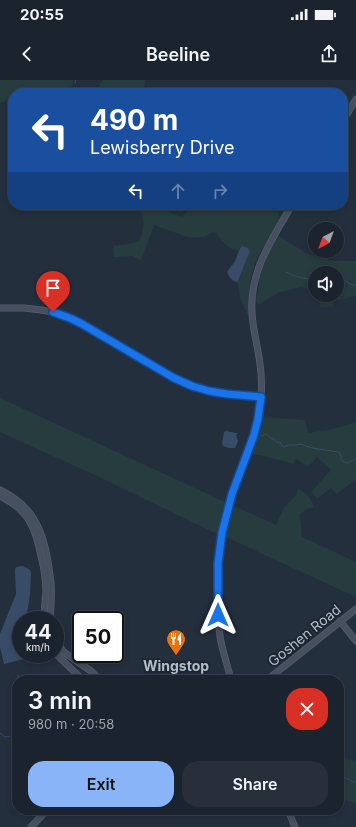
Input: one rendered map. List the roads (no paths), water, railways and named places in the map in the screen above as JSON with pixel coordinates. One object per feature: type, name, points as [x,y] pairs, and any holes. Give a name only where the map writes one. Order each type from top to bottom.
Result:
[{"type":"street","points":[[348,113],[356,99]]},
{"type":"street","points":[[230,675],[218,626],[218,563],[222,533],[228,506],[235,483],[254,435],[261,397],[261,370],[252,314],[254,284],[259,265],[265,252],[289,210]]},
{"type":"street","points":[[0,308],[24,308],[53,312],[78,322],[174,378],[192,386],[227,394],[261,397]]},
{"type":"street","points":[[0,490],[10,495],[24,506],[37,525],[45,546],[51,582],[50,611]]},
{"type":"street","points":[[0,496],[11,502],[26,515],[39,542],[46,593],[45,611]]},
{"type":"street","name":"Goshen Road","points":[[272,675],[356,609]]},
{"type":"street","points":[[340,621],[356,641]]},
{"type":"street","points":[[64,652],[95,675]]},
{"type":"street","points":[[64,662],[78,675]]},
{"type":"street","points":[[31,827],[42,815]]},
{"type":"street","points":[[290,815],[295,827]]},
{"type":"water","points":[[242,246],[248,248],[250,252],[237,282],[229,276],[227,272]]},
{"type":"water","points":[[224,432],[238,433],[236,435],[238,441],[235,448],[223,446]]},
{"type":"water","points":[[22,566],[29,569],[31,572],[30,595],[27,611],[12,611],[12,662],[4,664],[0,647],[0,634],[16,594],[16,567]]},
{"type":"waterway","points":[[286,272],[308,279]]},
{"type":"waterway","points":[[344,280],[350,284],[356,285]]},
{"type":"waterway","points":[[261,436],[266,434],[276,442],[281,443],[284,447],[288,445],[300,444],[312,448],[339,452],[341,460],[347,463],[356,457]]},
{"type":"waterway","points":[[0,733],[5,737],[12,737]]},
{"type":"waterway","points":[[344,777],[356,783]]},
{"type":"place","name":"Wingstop","points":[[176,656]]}]
